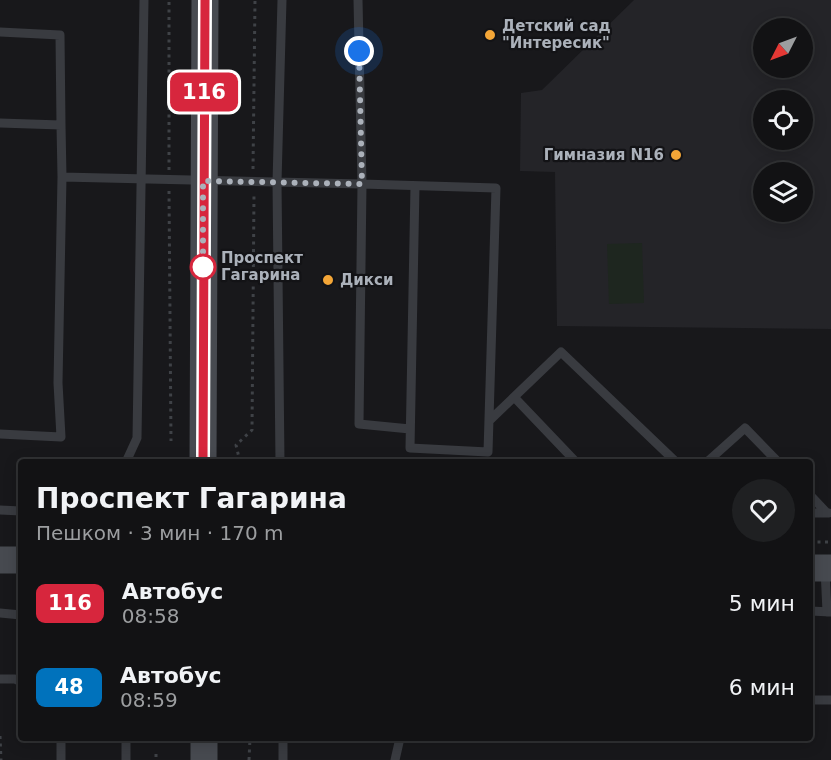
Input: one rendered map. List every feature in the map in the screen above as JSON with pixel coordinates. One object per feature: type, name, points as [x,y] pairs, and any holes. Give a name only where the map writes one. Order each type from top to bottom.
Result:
[{"type":"street","points":[[203,459],[205,0]]},
{"type":"street","points":[[0,560],[18,560]]},
{"type":"street","points":[[204,741],[204,760]]},
{"type":"lane","points":[[127,459],[136,438],[144,0]]},
{"type":"lane","points":[[280,459],[277,182],[282,0]]},
{"type":"lane","points":[[358,0],[362,184],[359,424],[411,429]]},
{"type":"lane","points":[[0,32],[60,35],[62,177],[58,383],[62,437],[0,434]]},
{"type":"lane","points":[[0,123],[62,125]]},
{"type":"lane","points":[[62,177],[496,188],[489,459]]},
{"type":"lane","points":[[415,186],[410,448],[488,452]]},
{"type":"lane","points":[[489,421],[561,352],[673,459]]},
{"type":"lane","points":[[514,397],[573,459]]},
{"type":"lane","points":[[710,459],[745,428],[775,459]]},
{"type":"lane","points":[[813,498],[829,513]]},
{"type":"lane","points":[[0,510],[18,511]]},
{"type":"lane","points":[[813,513],[829,513]]},
{"type":"lane","points":[[813,611],[829,612],[824,561]]},
{"type":"lane","points":[[0,613],[18,615]]},
{"type":"lane","points":[[0,679],[18,680]]},
{"type":"lane","points":[[813,700],[831,700]]},
{"type":"lane","points":[[61,741],[61,760]]},
{"type":"lane","points":[[126,741],[126,760]]},
{"type":"lane","points":[[283,741],[283,760]]},
{"type":"lane","points":[[395,760],[399,741]]},
{"type":"path","points":[[169,0],[171,441]]},
{"type":"path","points":[[239,459],[236,445],[252,430],[255,0]]},
{"type":"path","points":[[813,546],[824,561]]},
{"type":"path","points":[[0,736],[1,760]]},
{"type":"path","points":[[249,760],[250,741]]},
{"type":"path","points":[[156,754],[156,760]]},
{"type":"shaded area","name":"Гимназия N16","points":[[634,0],[831,0],[831,329],[557,326],[555,172],[520,171],[521,93],[542,90]]},
{"type":"shaded area","points":[[642,243],[644,303],[609,304],[607,244]]},
{"type":"bus line","name":"116","points":[[203,459],[205,0]]},
{"type":"place","name":"Детский сад \"Интересик\"","points":[[490,35]]},
{"type":"place","name":"Гимназия N16","points":[[676,155]]},
{"type":"place","name":"Проспект Гагарина","points":[[203,267]]},
{"type":"place","name":"Дикси","points":[[328,280]]},
{"type":"route","points":[[203,267],[203,270],[203,181],[362,184],[359,51]]}]
